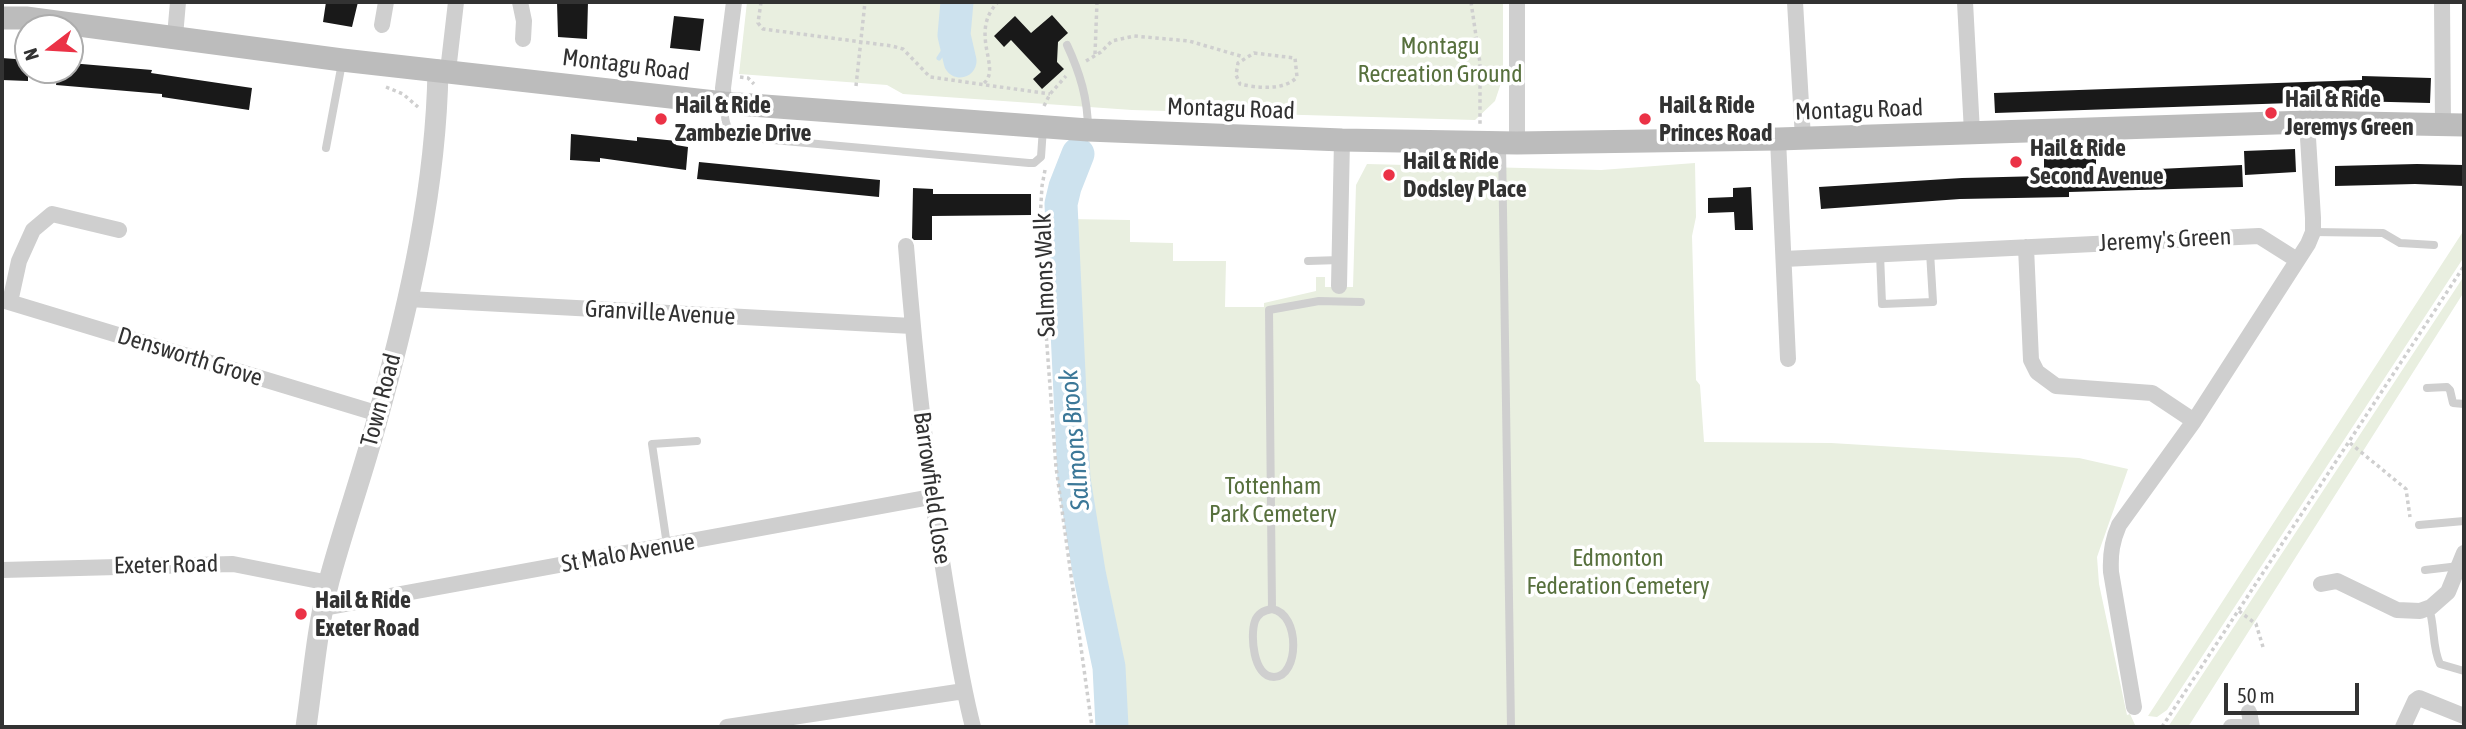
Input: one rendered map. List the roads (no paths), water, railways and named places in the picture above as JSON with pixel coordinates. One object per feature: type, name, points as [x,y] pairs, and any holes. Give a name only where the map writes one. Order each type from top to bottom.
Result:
[{"type":"main road","name":"Montagu Road","points":[[2,18],[26,18],[342,60],[724,103],[1043,117],[1088,130],[1342,140],[1510,143],[1778,139],[2307,122],[2454,125]]},
{"type":"street","points":[[175,36],[178,2]]},
{"type":"street","points":[[382,25],[386,2]]},
{"type":"street","points":[[443,70],[456,2]]},
{"type":"street","points":[[520,2],[524,21],[523,39]]},
{"type":"street","points":[[724,103],[723,88],[734,2]]},
{"type":"street","points":[[1510,143],[1517,2]]},
{"type":"street","points":[[1795,2],[1803,138]]},
{"type":"street","points":[[1965,2],[1972,132]]},
{"type":"street","points":[[2442,2],[2454,125]]},
{"type":"street","name":"Town Road","points":[[306,727],[329,583],[379,414],[408,299],[430,187],[443,70]]},
{"type":"street","points":[[2134,707],[2111,572],[2113,539],[2119,525],[2194,421],[2308,244],[2313,232],[2307,122]]},
{"type":"street","points":[[1778,139],[1788,359]]},
{"type":"street","points":[[1339,294],[1342,140]]},
{"type":"street","points":[[6,301],[33,230],[51,214],[119,230]]},
{"type":"street","name":"Jeremy's Green","points":[[1784,259],[2259,236],[2297,260]]},
{"type":"street","name":"Barrowfield Close","points":[[906,246],[931,497],[964,691],[974,727]]},
{"type":"street","points":[[2026,247],[2031,360],[2037,372],[2056,386],[2152,393],[2194,421]]},
{"type":"street","name":"Granville Avenue","points":[[408,299],[912,326]]},
{"type":"street","name":"Densworth Grove","points":[[6,301],[379,414]]},
{"type":"street","name":"St Malo Avenue","points":[[324,608],[931,497]]},
{"type":"street","points":[[2336,563],[2329,582],[2398,610],[2407,611],[2429,608],[2441,601],[2448,592],[2462,559]]},
{"type":"street","name":"Exeter Road","points":[[2,570],[233,564],[329,583]]},
{"type":"street","points":[[727,727],[964,691]]},
{"type":"street","points":[[2403,727],[2414,701],[2419,698],[2464,716]]},
{"type":"street","points":[[2231,727],[2239,727]]},
{"type":"lane","points":[[1067,46],[1077,67],[1088,107],[1088,130]]},
{"type":"lane","points":[[326,148],[342,60]]},
{"type":"lane","points":[[724,103],[727,128],[740,137],[1028,163],[1034,163],[1041,157],[1043,117]]},
{"type":"lane","points":[[1510,143],[1511,727]]},
{"type":"lane","points":[[2313,232],[2383,233],[2400,243],[2434,245]]},
{"type":"lane","points":[[1880,254],[1882,304],[1933,302],[1930,252]]},
{"type":"lane","points":[[1308,261],[1340,260]]},
{"type":"lane","points":[[1272,609],[1269,310],[1319,301],[1339,294],[1361,302]]},
{"type":"lane","points":[[2427,388],[2447,387],[2453,403],[2464,404]]},
{"type":"lane","points":[[667,545],[652,444],[697,441]]},
{"type":"lane","points":[[2419,525],[2464,521]]},
{"type":"lane","points":[[2425,570],[2462,559]]},
{"type":"lane","points":[[2429,608],[2440,664],[2464,671]]},
{"type":"lane","points":[[1272,609],[1280,610],[1290,621],[1292,643],[1291,664],[1282,676],[1274,677],[1267,676],[1256,665],[1254,643],[1255,621],[1265,610],[1272,609]]},
{"type":"waterway","name":"Salmons Brook","points":[[957,2],[954,35],[960,61]]},
{"type":"waterway","points":[[939,58],[954,35]]},
{"type":"waterway","name":"Salmons Brook","points":[[1078,154],[1061,204],[1074,479],[1089,572],[1109,667],[1112,727]]},
{"type":"place","name":"Hail & Ride Jeremys Green","points":[[2271,113]]},
{"type":"place","name":"Hail & Ride Zambezie Drive","points":[[661,119]]},
{"type":"place","name":"Hail & Ride Princes Road","points":[[1645,119]]},
{"type":"place","name":"Hail & Ride Second Avenue","points":[[2016,162]]},
{"type":"place","name":"Hail & Ride Dodsley Place","points":[[1389,175]]},
{"type":"place","name":"Hail & Ride Exeter Road","points":[[301,614]]},
{"type":"park label","name":"Montagu Recreation Ground","points":[[1440,60]]},
{"type":"park label","name":"Tottenham Park Cemetery","points":[[1273,500]]},
{"type":"park label","name":"Edmonton Federation Cemetery","points":[[1618,572]]}]
